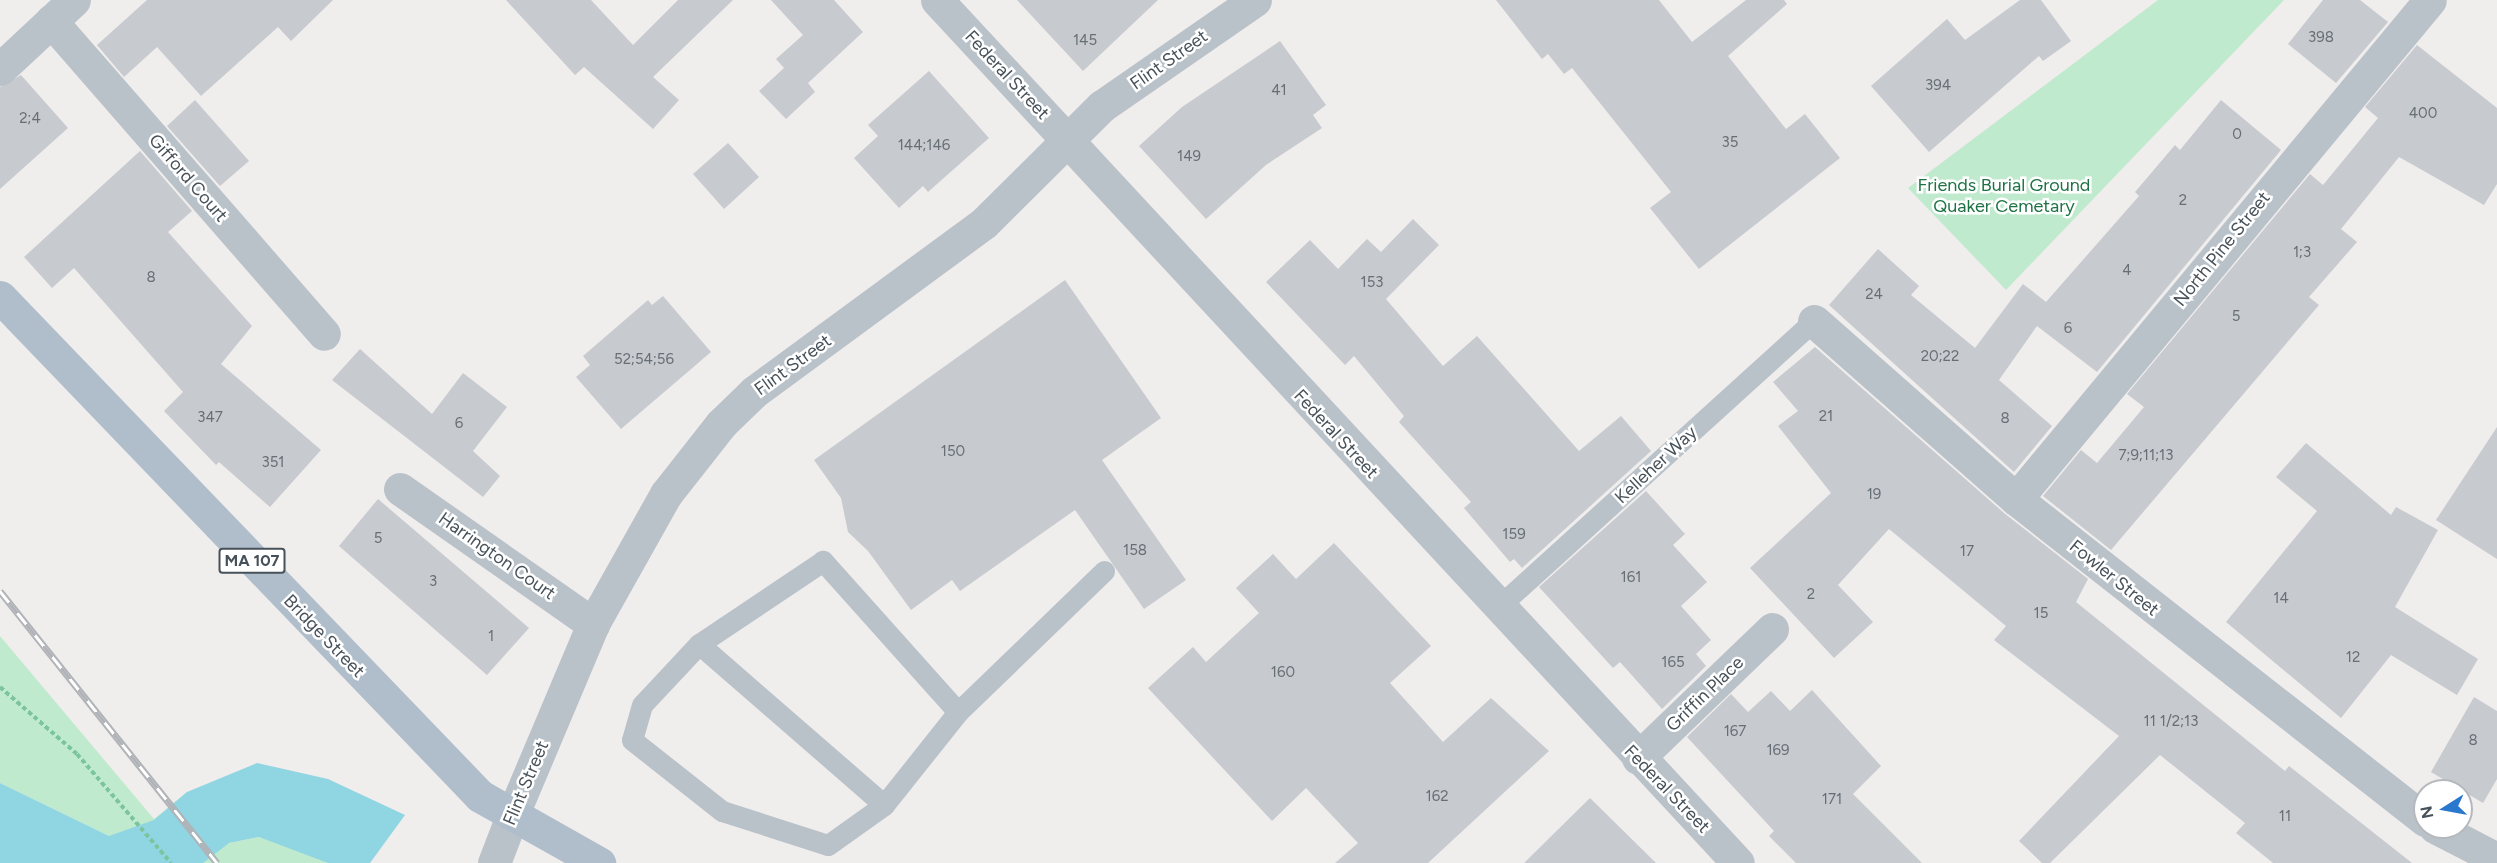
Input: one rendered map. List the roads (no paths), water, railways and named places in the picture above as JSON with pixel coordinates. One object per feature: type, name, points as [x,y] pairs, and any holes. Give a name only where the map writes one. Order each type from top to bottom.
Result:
[{"type":"main road","name":"Bridge Street","points":[[0,297],[443,761],[512,816],[599,863]]},
{"type":"street","name":"Federal Street","points":[[937,0],[1497,608],[1738,863]]},
{"type":"street","name":"Flint Street","points":[[494,863],[593,624],[666,494],[721,424],[754,393],[984,223],[1102,106],[1255,0]]},
{"type":"street","name":"North Pine Street","points":[[2016,499],[2430,0]]},
{"type":"street","points":[[0,69],[63,11]]},
{"type":"street","name":"Gifford Court","points":[[63,11],[324,334]]},
{"type":"street","name":"Fowler Street","points":[[1814,321],[2016,499],[2413,811]]},
{"type":"street","name":"Harrington Court","points":[[400,489],[593,624]]},
{"type":"street","name":"Griffin Place","points":[[1638,758],[1772,629]]},
{"type":"street","points":[[2458,839],[2497,859]]},
{"type":"lane","name":"Kelleher Way","points":[[1497,608],[1814,321]]},
{"type":"lane","points":[[958,712],[824,561],[699,644],[642,705],[632,740],[722,811],[828,845],[884,806],[958,712],[1104,571]]},
{"type":"lane","points":[[699,644],[884,806]]},
{"type":"water","points":[[257,763],[328,779],[405,815],[370,863],[328,863],[259,837],[229,843],[203,863],[0,863],[0,783],[109,836],[154,820],[187,792]]},
{"type":"railway","points":[[0,591],[217,863]]},
{"type":"park label","name":"Friends Burial Ground Quaker Cemetary","points":[[2004,196]]}]
